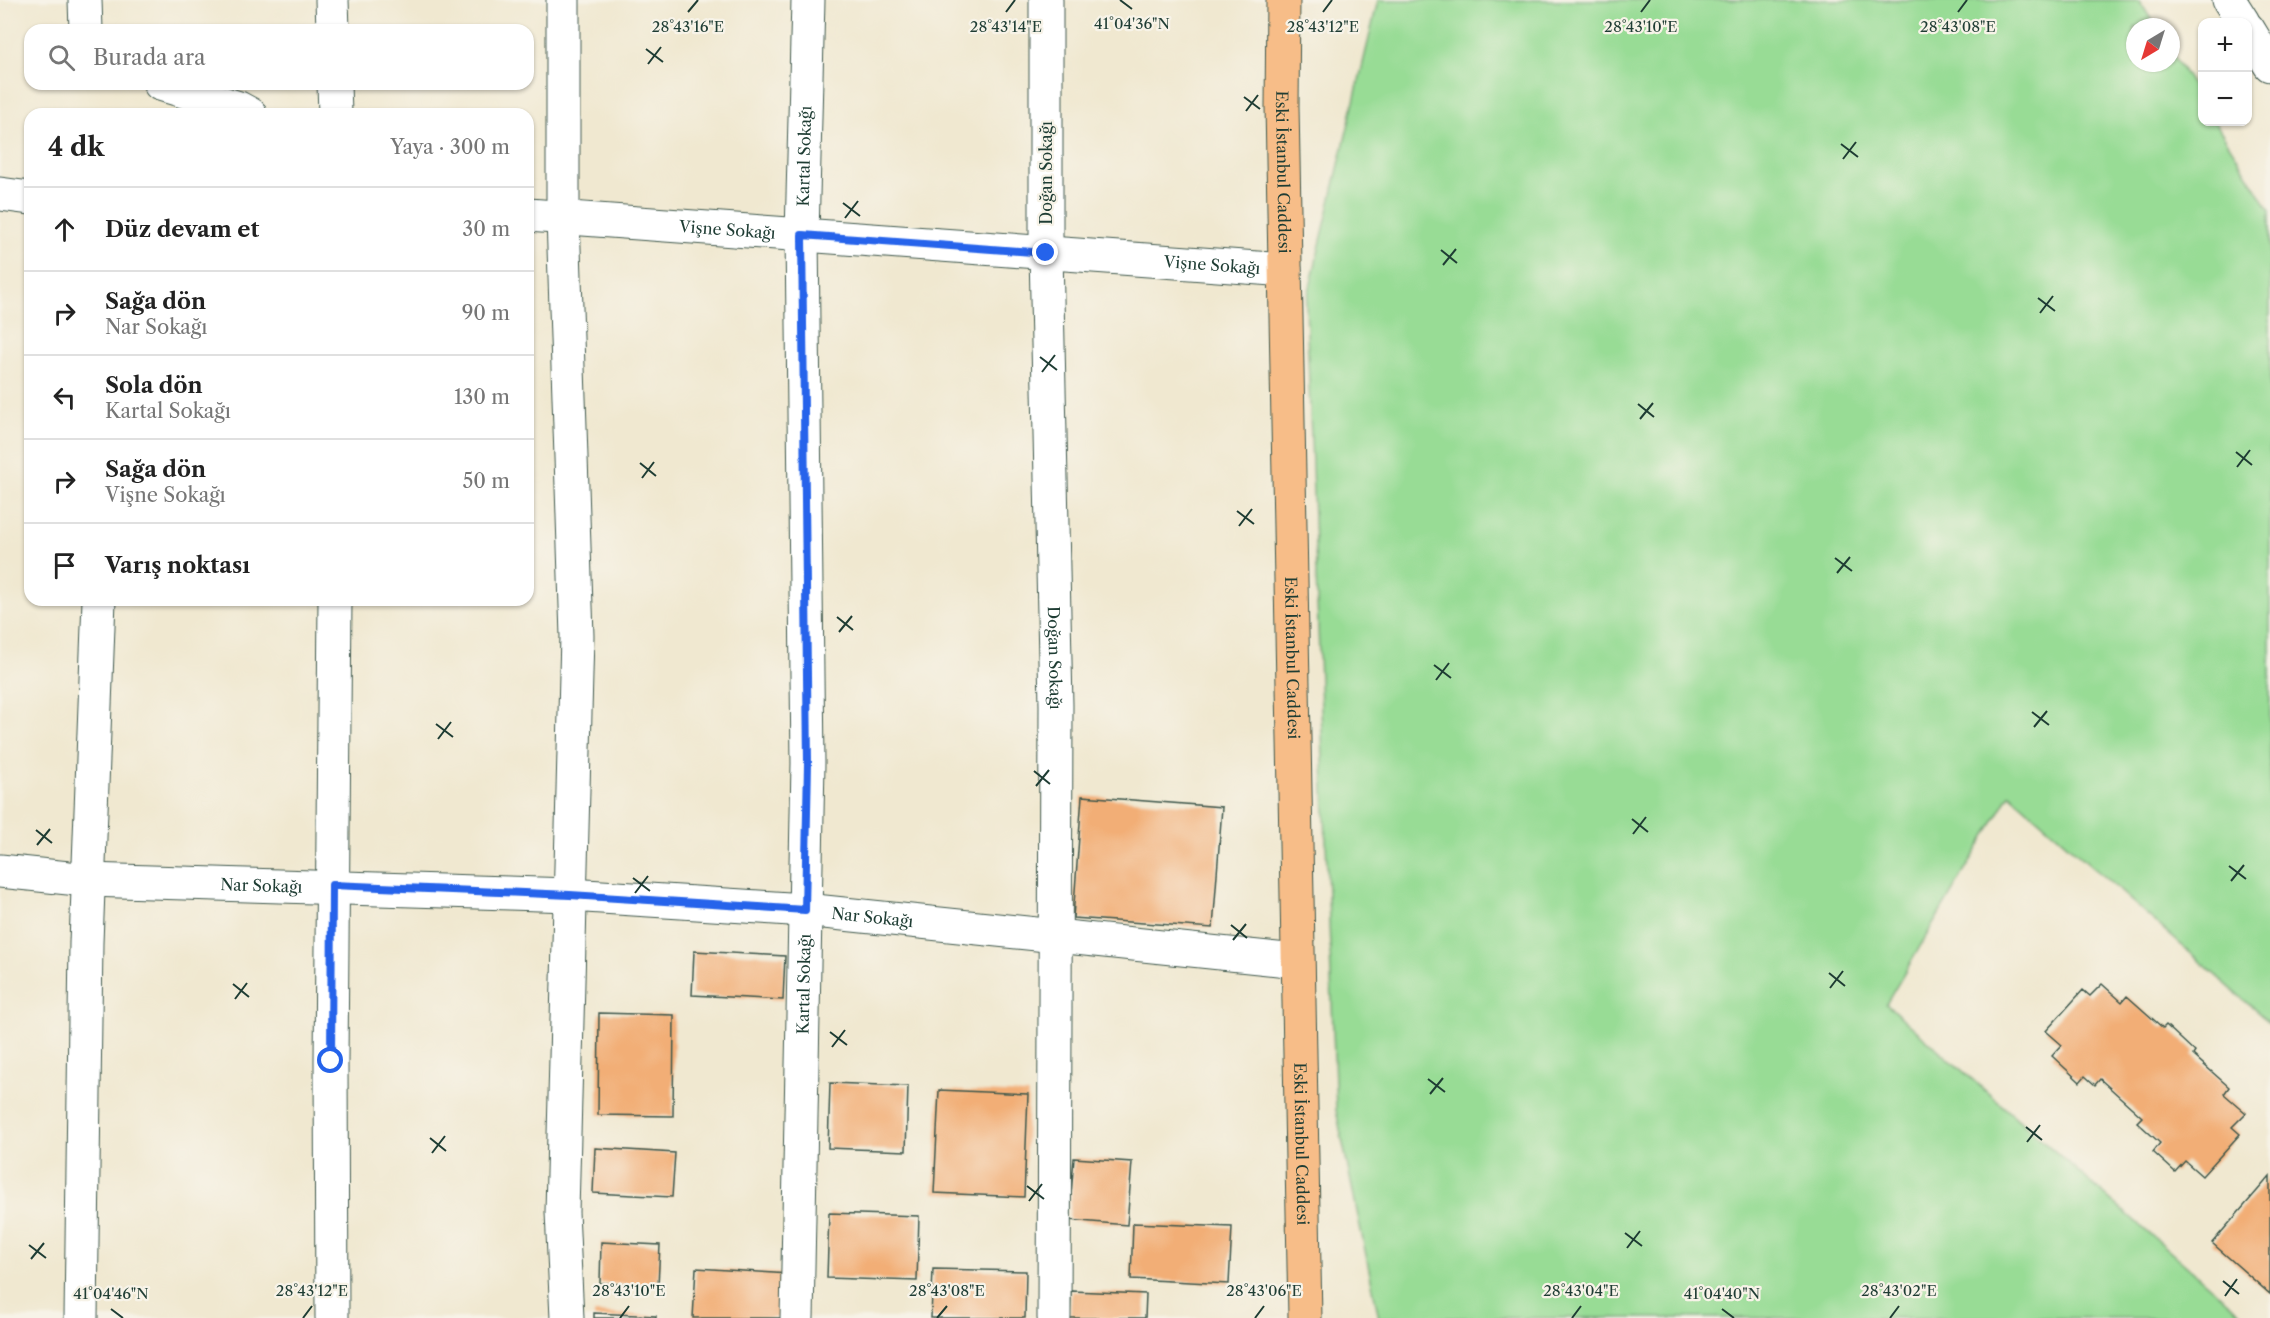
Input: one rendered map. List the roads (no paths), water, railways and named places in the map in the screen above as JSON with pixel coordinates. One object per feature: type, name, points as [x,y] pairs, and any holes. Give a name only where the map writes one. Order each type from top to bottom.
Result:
[{"type":"main road","name":"Eski İstanbul Caddesi","points":[[1283,0],[1285,270],[1305,1318]]},
{"type":"street","points":[[85,0],[86,24]]},
{"type":"street","points":[[332,0],[333,24]]},
{"type":"street","points":[[563,0],[563,218],[577,636],[562,1212],[567,1318]]},
{"type":"street","name":"Kartal Sokağı","points":[[797,1318],[808,763],[802,235],[808,0]]},
{"type":"street","name":"Doğan Sokağı","points":[[1046,0],[1046,253],[1056,705],[1054,1318]]},
{"type":"street","points":[[2229,0],[2240,18]]},
{"type":"street","points":[[2252,37],[2270,65]]},
{"type":"street","points":[[180,90],[239,108]]},
{"type":"street","points":[[334,90],[335,108]]},
{"type":"street","points":[[0,194],[24,197]]},
{"type":"street","name":"Vişne Sokağı","points":[[534,216],[1285,270]]},
{"type":"street","points":[[81,1318],[88,880],[99,606]]},
{"type":"street","points":[[332,1318],[335,606]]},
{"type":"street","name":"Nar Sokağı","points":[[0,871],[88,880],[332,885],[570,895],[805,910],[1297,961]]}]
